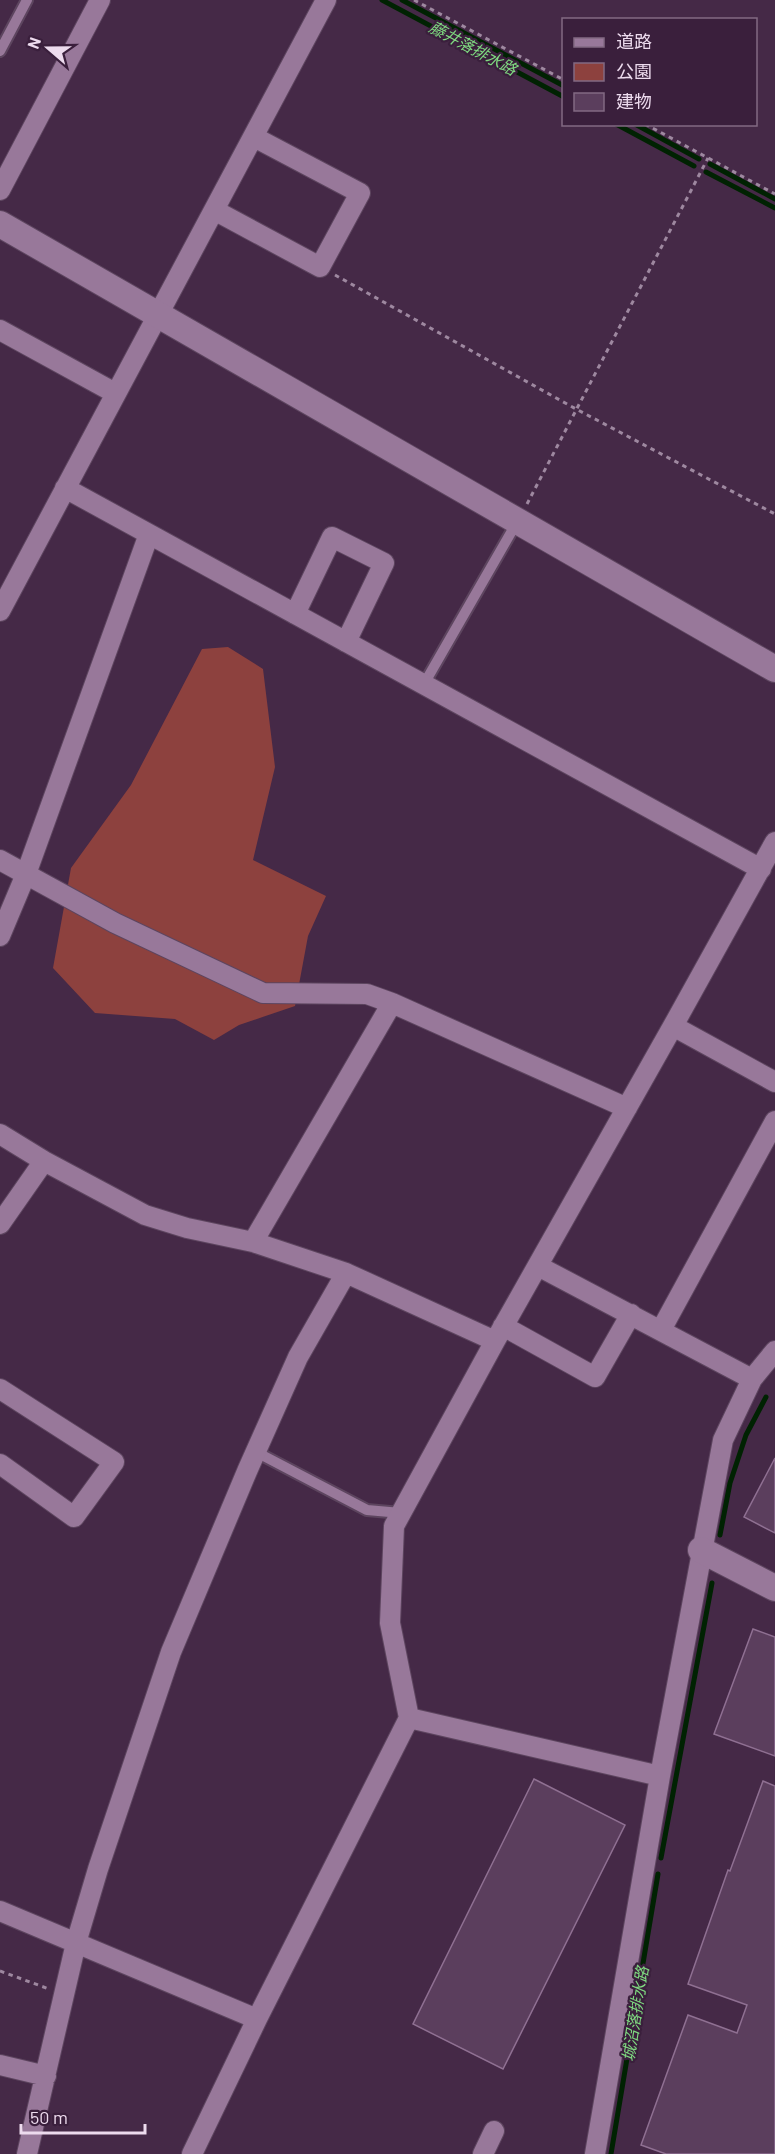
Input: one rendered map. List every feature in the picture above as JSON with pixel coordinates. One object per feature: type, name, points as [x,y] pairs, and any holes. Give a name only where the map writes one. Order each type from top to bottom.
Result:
[{"type":"street","points":[[0,190],[100,0]]},
{"type":"street","points":[[0,611],[326,0]]},
{"type":"street","points":[[214,210],[320,267],[360,193],[254,137]]},
{"type":"street","points":[[0,224],[775,669]]},
{"type":"street","points":[[0,330],[115,393]]},
{"type":"street","points":[[65,488],[761,868]]},
{"type":"street","points":[[0,936],[26,874],[149,534]]},
{"type":"street","points":[[295,614],[332,537],[384,563],[346,642]]},
{"type":"street","points":[[192,2154],[257,2019],[409,1718],[390,1623],[394,1526],[775,842]]},
{"type":"street","points":[[0,860],[115,923],[263,993],[367,994],[627,1108]]},
{"type":"street","points":[[253,1242],[392,1004]]},
{"type":"street","points":[[673,1026],[775,1082]]},
{"type":"street","points":[[661,1330],[775,1121]]},
{"type":"street","points":[[0,1134],[44,1161],[145,1215],[187,1228],[253,1242],[346,1272],[499,1334],[595,1377],[631,1314]]},
{"type":"street","points":[[0,1224],[44,1161]]},
{"type":"street","points":[[538,1266],[752,1379]]},
{"type":"street","points":[[27,2154],[76,1942],[98,1869],[171,1652],[298,1357],[346,1272]]},
{"type":"street","points":[[594,2154],[660,1776],[723,1440],[752,1379],[775,1351]]},
{"type":"street","points":[[0,1389],[114,1462],[74,1517],[0,1464]]},
{"type":"street","points":[[701,1550],[775,1588]]},
{"type":"street","points":[[409,1718],[660,1776]]},
{"type":"street","points":[[0,1911],[257,2019]]},
{"type":"street","points":[[0,2065],[46,2076]]},
{"type":"street","points":[[483,2154],[494,2131]]},
{"type":"lane","points":[[0,51],[27,0]]},
{"type":"lane","points":[[424,684],[518,522]]},
{"type":"lane","points":[[256,1452],[368,1510],[401,1513]]},
{"type":"path","points":[[414,0],[562,79]]},
{"type":"path","points":[[649,126],[775,194]]},
{"type":"path","points":[[518,522],[708,158]]},
{"type":"path","points":[[320,267],[576,409],[775,514]]},
{"type":"path","points":[[0,1971],[64,1996]]},
{"type":"green space","points":[[228,647],[263,669],[275,767],[253,860],[326,896],[308,936],[295,1006],[239,1025],[214,1040],[175,1019],[95,1013],[53,968],[71,868],[131,785],[202,649]]},
{"type":"building","points":[[775,1458],[775,1533],[744,1517]]},
{"type":"building","points":[[753,1629],[775,1637],[775,1756],[714,1734]]},
{"type":"building","points":[[534,1779],[625,1825],[503,2069],[413,2024]]},
{"type":"building","points":[[763,1781],[775,1786],[775,2154],[666,2154],[641,2145],[688,2015],[737,2033],[747,2005],[688,1984],[728,1870],[730,1871]]},
{"type":"waterway","name":"藤井落排水路","points":[[382,0],[562,96]]},
{"type":"waterway","points":[[402,0],[562,85]]},
{"type":"waterway","name":"藤井落排水路","points":[[620,126],[694,166]]},
{"type":"waterway","points":[[639,126],[699,159]]},
{"type":"waterway","points":[[710,164],[775,199]]},
{"type":"waterway","name":"藤井落排水路","points":[[706,172],[775,208]]},
{"type":"waterway","name":"城沼落排水路","points":[[720,1535],[730,1483],[746,1435],[766,1397]]},
{"type":"waterway","name":"城沼落排水路","points":[[661,1858],[712,1583]]},
{"type":"waterway","name":"城沼落排水路","points":[[611,2154],[658,1874]]}]
